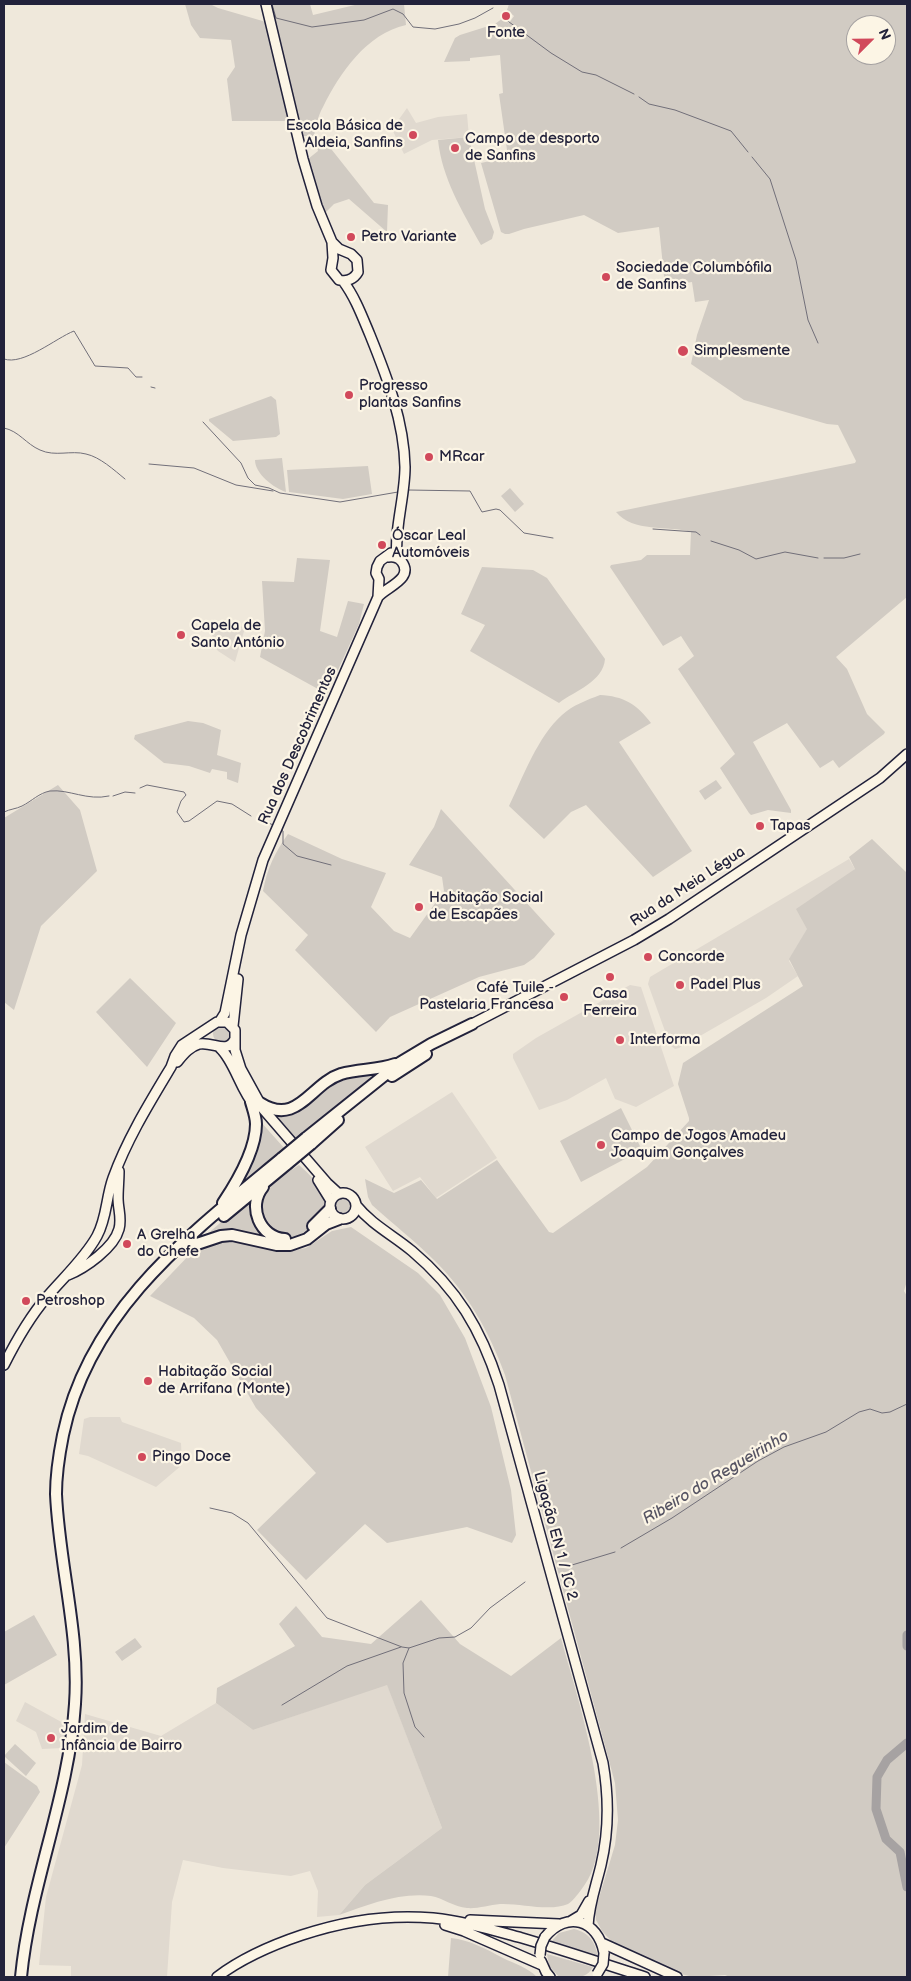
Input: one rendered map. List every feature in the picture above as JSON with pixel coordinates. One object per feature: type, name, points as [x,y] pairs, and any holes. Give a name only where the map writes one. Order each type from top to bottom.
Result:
[{"type":"highway","name":"Rua da Meia Légua","points":[[308,1141],[401,1062],[431,1044],[472,1024]]},
{"type":"highway","name":"Rua da Meia Légua","points":[[308,1141],[392,1076],[472,1024]]},
{"type":"highway","points":[[216,1213],[242,1172],[252,1146],[256,1125],[255,1102],[270,1109],[283,1111],[295,1106],[331,1079],[341,1074],[401,1062]]},
{"type":"highway","points":[[23,1977],[32,1922],[73,1758],[79,1701],[74,1619],[61,1518],[60,1492],[62,1453],[78,1392],[90,1364],[123,1309],[170,1254],[216,1213],[308,1141]]},
{"type":"highway","points":[[284,1161],[259,1192],[256,1202],[256,1212],[259,1221],[272,1236],[285,1239],[296,1238],[312,1228],[330,1205]]},
{"type":"highway","points":[[136,1295],[188,1247],[274,1175]]},
{"type":"highway","points":[[188,1247],[221,1236],[232,1235],[290,1245],[300,1243],[326,1224],[342,1219]]},
{"type":"main road","name":"Rua dos Descobrimentos","points":[[266,4],[316,206],[332,242],[333,258],[330,267],[335,277],[348,280]]},
{"type":"main road","name":"Rua dos Descobrimentos","points":[[332,242],[343,252],[351,254],[359,264],[358,272],[348,280]]},
{"type":"main road","points":[[333,258],[343,252]]},
{"type":"main road","name":"Rua dos Descobrimentos","points":[[348,280],[390,385],[402,436],[405,466],[404,488],[393,557]]},
{"type":"main road","name":"Rua dos Descobrimentos","points":[[220,1021],[225,1013],[249,908],[263,860],[378,597],[379,579],[376,573],[377,567],[380,561],[393,557],[402,562],[405,572],[401,580],[378,597]]},
{"type":"main road","points":[[379,579],[386,585],[393,585]]},
{"type":"main road","name":"Rua da Meia Légua","points":[[472,1024],[669,919],[880,778],[907,754]]},
{"type":"main road","name":"Rua dos Descobrimentos","points":[[233,1026],[249,908]]},
{"type":"main road","points":[[68,1276],[71,1269],[98,1235],[105,1216],[113,1178],[131,1136],[171,1067],[175,1056],[182,1045],[220,1021],[227,1022],[235,1030],[235,1050],[255,1102],[326,1183],[339,1194],[350,1195],[356,1205],[353,1216],[342,1219],[333,1215],[322,1186],[255,1102],[238,1079],[227,1054],[210,1039],[212,1027]]},
{"type":"main road","points":[[171,1067],[194,1046],[209,1044],[218,1047],[230,1045],[235,1039]]},
{"type":"main road","points":[[4,1365],[31,1316],[46,1297],[68,1276],[94,1259],[114,1242],[120,1228],[121,1218],[118,1197],[118,1168]]},
{"type":"main road","points":[[330,1205],[339,1194]]},
{"type":"main road","name":"Ligação EN 1 / IC 2","points":[[356,1205],[375,1225],[434,1270],[460,1300],[479,1331],[499,1385],[603,1763],[608,1803],[607,1830],[601,1864],[592,1897],[588,1926]]},
{"type":"main road","points":[[105,1216],[111,1212],[116,1212],[121,1218]]},
{"type":"main road","name":"Ligação EN 1 / IC 2","points":[[342,1219],[358,1220],[375,1225]]},
{"type":"main road","points":[[98,1235],[102,1243],[109,1244],[114,1242]]},
{"type":"main road","name":"Ligação EN 1 / IC 2","points":[[571,1921],[581,1915],[592,1897]]},
{"type":"main road","points":[[217,1977],[252,1955],[286,1941],[319,1930],[364,1920],[394,1917],[480,1926],[645,1977]]},
{"type":"main road","points":[[222,1977],[254,1957],[287,1944],[320,1933],[364,1924],[395,1922],[559,1924],[571,1921],[588,1926],[597,1933],[602,1943],[604,1953],[603,1964],[596,1976]]},
{"type":"main road","points":[[447,1923],[542,1965]]},
{"type":"main road","points":[[447,1923],[479,1929],[637,1977]]},
{"type":"main road","points":[[550,1977],[542,1965],[541,1946],[545,1936],[559,1924]]},
{"type":"main road","points":[[602,1943],[677,1977]]},
{"type":"shaded area","points":[[185,4],[210,4],[266,22],[289,121],[232,121],[227,79],[235,67],[231,40],[200,38],[191,25]]},
{"type":"shaded area","points":[[270,4],[310,4],[313,15],[359,4],[404,4],[406,25],[379,37],[367,46],[346,68],[321,110],[314,136],[303,136]]},
{"type":"shaded area","points":[[509,4],[907,4],[907,597],[836,657],[847,669],[867,714],[885,732],[884,734],[839,768],[833,760],[820,768],[787,723],[753,742],[791,813],[768,810],[751,815],[749,813],[720,768],[735,754],[678,669],[694,656],[681,636],[663,646],[610,567],[611,565],[641,560],[647,555],[690,555],[691,532],[641,526],[623,519],[616,512],[855,463],[856,461],[838,425],[827,424],[744,400],[691,364],[697,335],[709,300],[695,302],[692,282],[665,286],[659,227],[618,233],[584,215],[509,234],[501,232],[481,163],[508,157],[499,94],[503,93],[500,55],[470,58],[470,61],[444,62],[455,38],[495,24],[503,18],[509,23],[514,16],[507,10]]},
{"type":"shaded area","points":[[407,108],[416,123],[438,117],[467,114],[469,137],[432,140],[404,154],[392,129]]},
{"type":"shaded area","points":[[469,137],[485,209],[494,232],[492,239],[481,245],[448,181],[438,140]]},
{"type":"shaded area","points":[[328,145],[374,203],[388,205],[387,232],[349,199],[334,204],[323,215],[308,159],[318,151],[317,147]]},
{"type":"shaded area","points":[[271,396],[276,400],[280,434],[276,437],[233,441],[209,421],[209,419]]},
{"type":"shaded area","points":[[282,458],[286,492],[266,480],[258,470],[255,460]]},
{"type":"shaded area","points":[[368,466],[372,494],[343,499],[289,492],[287,470]]},
{"type":"shaded area","points":[[510,488],[524,504],[515,512],[501,496]]},
{"type":"shaded area","points":[[297,558],[330,560],[320,631],[337,637],[348,601],[364,604],[359,624],[327,694],[260,657],[265,631],[262,581],[294,582]]},
{"type":"shaded area","points":[[482,567],[533,570],[547,578],[605,659],[603,667],[594,680],[559,703],[470,651],[485,625],[461,614]]},
{"type":"shaded area","points":[[224,619],[245,628],[235,662],[218,651],[212,643],[215,641],[211,633]]},
{"type":"shaded area","points":[[600,695],[616,697],[629,702],[651,723],[619,742],[692,851],[653,877],[586,805],[571,812],[544,839],[509,806],[538,745],[553,724],[571,708]]},
{"type":"shaded area","points":[[188,721],[203,723],[221,730],[217,755],[241,763],[238,783],[227,779],[227,772],[212,769],[210,773],[189,766],[164,763],[134,739],[135,735]]},
{"type":"shaded area","points":[[716,780],[722,788],[705,800],[699,791]]},
{"type":"shaded area","points":[[58,785],[80,810],[97,871],[41,926],[14,1010],[4,1002],[4,818]]},
{"type":"shaded area","points":[[441,809],[555,934],[534,958],[524,965],[479,977],[390,1017],[376,1032],[295,950],[308,935],[263,891],[269,868],[275,854],[288,834],[342,859],[386,873],[371,907],[394,931],[410,938],[444,891],[442,877],[409,865],[434,827]]},
{"type":"shaded area","points":[[872,839],[907,873],[907,1281],[904,1291],[907,1296],[907,1977],[730,1977],[725,1975],[693,1977],[677,1973],[614,1944],[602,1931],[596,1920],[595,1911],[615,1845],[618,1820],[615,1783],[505,1375],[485,1328],[458,1287],[420,1246],[372,1205],[368,1197],[365,1179],[394,1193],[421,1180],[437,1199],[497,1160],[549,1232],[553,1233],[647,1167],[689,1121],[678,1084],[683,1063],[803,986],[789,959],[807,929],[796,909],[855,869],[849,857]]},
{"type":"shaded area","points":[[849,859],[855,869],[807,927],[807,931],[789,961],[798,976],[766,998],[679,1048],[675,1049],[670,1045],[648,984],[650,977]]},
{"type":"shaded area","points":[[130,978],[176,1023],[147,1067],[96,1012]]},
{"type":"shaded area","points":[[630,985],[641,987],[674,1086],[636,1107],[615,1099],[606,1078],[567,1100],[539,1110],[513,1058],[513,1054],[536,1038]]},
{"type":"shaded area","points":[[222,1025],[228,1028],[231,1034],[228,1040],[222,1043],[216,1040],[213,1034],[216,1028]]},
{"type":"shaded area","points":[[382,1070],[296,1139],[274,1114],[281,1114],[336,1080]]},
{"type":"shaded area","points":[[452,1092],[497,1158],[436,1198],[420,1177],[393,1191],[365,1147]]},
{"type":"shaded area","name":"Campo de Jogos Amadeu Joaquim Gonçalves","points":[[621,1108],[642,1150],[581,1182],[560,1141]]},
{"type":"shaded area","points":[[260,1121],[285,1149],[231,1197]]},
{"type":"shaded area","points":[[299,1165],[318,1184],[325,1198],[325,1205],[318,1220],[304,1232],[289,1238],[281,1237],[262,1224],[260,1196],[271,1183]]},
{"type":"shaded area","points":[[256,1192],[254,1219],[279,1242],[223,1232],[205,1236]]},
{"type":"shaded area","points":[[339,1197],[347,1197],[352,1202],[350,1213],[339,1215],[334,1210],[334,1202]]},
{"type":"shaded area","points":[[351,1227],[418,1273],[440,1295],[465,1338],[491,1407],[511,1490],[516,1535],[512,1543],[467,1527],[387,1543],[365,1524],[306,1580],[257,1530],[316,1473],[256,1408],[217,1340],[194,1318],[150,1296],[193,1251],[215,1242],[242,1243],[281,1252],[306,1248],[332,1231]]},
{"type":"shaded area","points":[[90,1417],[120,1417],[122,1422],[181,1443],[182,1465],[156,1487],[88,1456],[79,1454],[84,1419]]},
{"type":"shaded area","points":[[421,1600],[460,1644],[511,1676],[561,1638],[586,1730],[599,1803],[599,1837],[594,1867],[581,1890],[568,1904],[544,1907],[500,1904],[467,1908],[435,1897],[419,1895],[384,1900],[339,1915],[365,1885],[442,1828],[387,1685],[253,1730],[216,1703],[217,1688],[295,1646],[279,1624],[296,1606],[322,1637],[371,1644]]},
{"type":"shaded area","points":[[34,1615],[57,1655],[4,1685],[4,1632]]},
{"type":"shaded area","points":[[135,1638],[142,1647],[122,1661],[115,1652]]},
{"type":"shaded area","points":[[387,1684],[442,1828],[365,1885],[339,1915],[317,1917],[318,1891],[310,1871],[291,1876],[223,1868],[183,1860],[172,1902],[167,1977],[71,1977],[71,1966],[39,1965],[46,1897],[82,1765],[85,1714],[161,1736],[216,1703],[253,1730]]},
{"type":"shaded area","points":[[25,1702],[65,1724],[63,1748],[42,1749],[36,1732],[16,1721]]},
{"type":"shaded area","points":[[15,1744],[36,1763],[26,1776],[4,1756]]},
{"type":"shaded area","points":[[4,1762],[37,1786],[40,1792],[4,1848]]},
{"type":"shaded area","points":[[574,1929],[584,1933],[591,1939],[598,1957],[551,1942],[559,1933]]},
{"type":"shaded area","points":[[451,1938],[484,1948],[525,1968],[537,1977],[448,1977]]},
{"type":"shaded area","points":[[547,1954],[593,1967],[582,1976],[574,1978],[559,1977],[549,1966]]},
{"type":"waterway","points":[[272,4],[276,18],[312,27],[364,20],[393,9],[403,14],[413,27],[435,29],[459,24],[493,8]]},
{"type":"waterway","points":[[501,16],[551,53],[582,72],[596,75],[634,94]]},
{"type":"waterway","points":[[639,97],[649,104],[675,110],[731,131],[748,152]]},
{"type":"waterway","points":[[752,157],[770,179],[796,260],[808,320],[818,343]]},
{"type":"waterway","points":[[4,359],[20,359],[74,331],[95,366],[128,368],[136,377],[142,377]]},
{"type":"waterway","points":[[151,387],[155,388]]},
{"type":"waterway","points":[[203,422],[241,463],[248,478],[255,485],[280,493],[340,502],[398,492]]},
{"type":"waterway","points":[[4,428],[46,452],[80,453],[96,458],[107,464],[125,479]]},
{"type":"waterway","points":[[149,464],[194,468],[236,485],[273,491]]},
{"type":"waterway","points":[[408,490],[470,491],[482,512],[500,510],[524,533],[553,538]]},
{"type":"waterway","points":[[653,529],[696,532],[700,535]]},
{"type":"waterway","points":[[711,541],[739,550],[756,559],[785,552],[818,558]]},
{"type":"waterway","points":[[824,558],[844,558],[860,554]]},
{"type":"waterway","points":[[140,788],[147,785],[184,792],[186,795],[181,801],[177,812],[184,822],[189,821],[217,801],[232,804],[251,816]]},
{"type":"waterway","points":[[4,812],[22,806],[39,795],[50,791],[93,797],[109,796]]},
{"type":"waterway","points":[[113,796],[125,792],[135,793]]},
{"type":"waterway","points":[[258,818],[273,825]]},
{"type":"waterway","points":[[281,830],[283,831],[283,844],[297,856],[331,865]]},
{"type":"waterway","name":"Ribeiro do Regueirinho","points":[[621,1548],[672,1518],[758,1461],[784,1447],[826,1432],[859,1412],[870,1409],[882,1413],[890,1412],[907,1404]]},
{"type":"waterway","name":"Ribeiro do Regueirinho","points":[[210,1508],[232,1513],[248,1523],[327,1618],[402,1647],[409,1648],[439,1638],[455,1637],[471,1628],[490,1608],[525,1582]]},
{"type":"waterway","name":"Ribeiro do Regueirinho","points":[[572,1565],[615,1552]]},
{"type":"waterway","points":[[907,1635],[907,1646]]},
{"type":"waterway","points":[[282,1705],[347,1666],[401,1647]]},
{"type":"waterway","points":[[409,1648],[403,1663],[404,1693],[415,1727],[424,1737]]},
{"type":"waterway","points":[[907,1743],[887,1760],[877,1777],[876,1809],[886,1839],[900,1852],[907,1887]]},
{"type":"place","name":"Fonte","points":[[506,16]]},
{"type":"place","name":"Escola Básica de Aldeia, Sanfins","points":[[413,135]]},
{"type":"place","name":"Campo de desporto de Sanfins","points":[[455,148]]},
{"type":"place","name":"Petro Variante","points":[[351,237]]},
{"type":"place","name":"Sociedade Columbófila de Sanfins","points":[[606,277]]},
{"type":"place","name":"Simplesmente","points":[[683,351]]},
{"type":"place","name":"Progresso plantas Sanfins","points":[[349,395]]},
{"type":"place","name":"MRcar","points":[[429,457]]},
{"type":"place","name":"Óscar Leal Automóveis","points":[[382,545]]},
{"type":"place","name":"Capela de Santo António","points":[[181,635]]},
{"type":"place","name":"Tapas","points":[[760,826]]},
{"type":"place","name":"Habitação Social de Escapães","points":[[419,907]]},
{"type":"place","name":"Concorde","points":[[648,957]]},
{"type":"place","name":"Casa Ferreira","points":[[610,977]]},
{"type":"place","name":"Padel Plus","points":[[680,985]]},
{"type":"place","name":"Café Tuile - Pastelaria Francesa","points":[[564,997]]},
{"type":"place","name":"Interforma","points":[[620,1040]]},
{"type":"place","name":"Campo de Jogos Amadeu Joaquim Gonçalves","points":[[601,1145]]},
{"type":"place","name":"A Grelha do Chefe","points":[[127,1244]]},
{"type":"place","name":"Petroshop","points":[[26,1301]]},
{"type":"place","name":"Habitação Social de Arrifana (Monte)","points":[[148,1381]]},
{"type":"place","name":"Pingo Doce","points":[[142,1457]]},
{"type":"place","name":"Jardim de Infância de Bairro","points":[[51,1738]]}]
